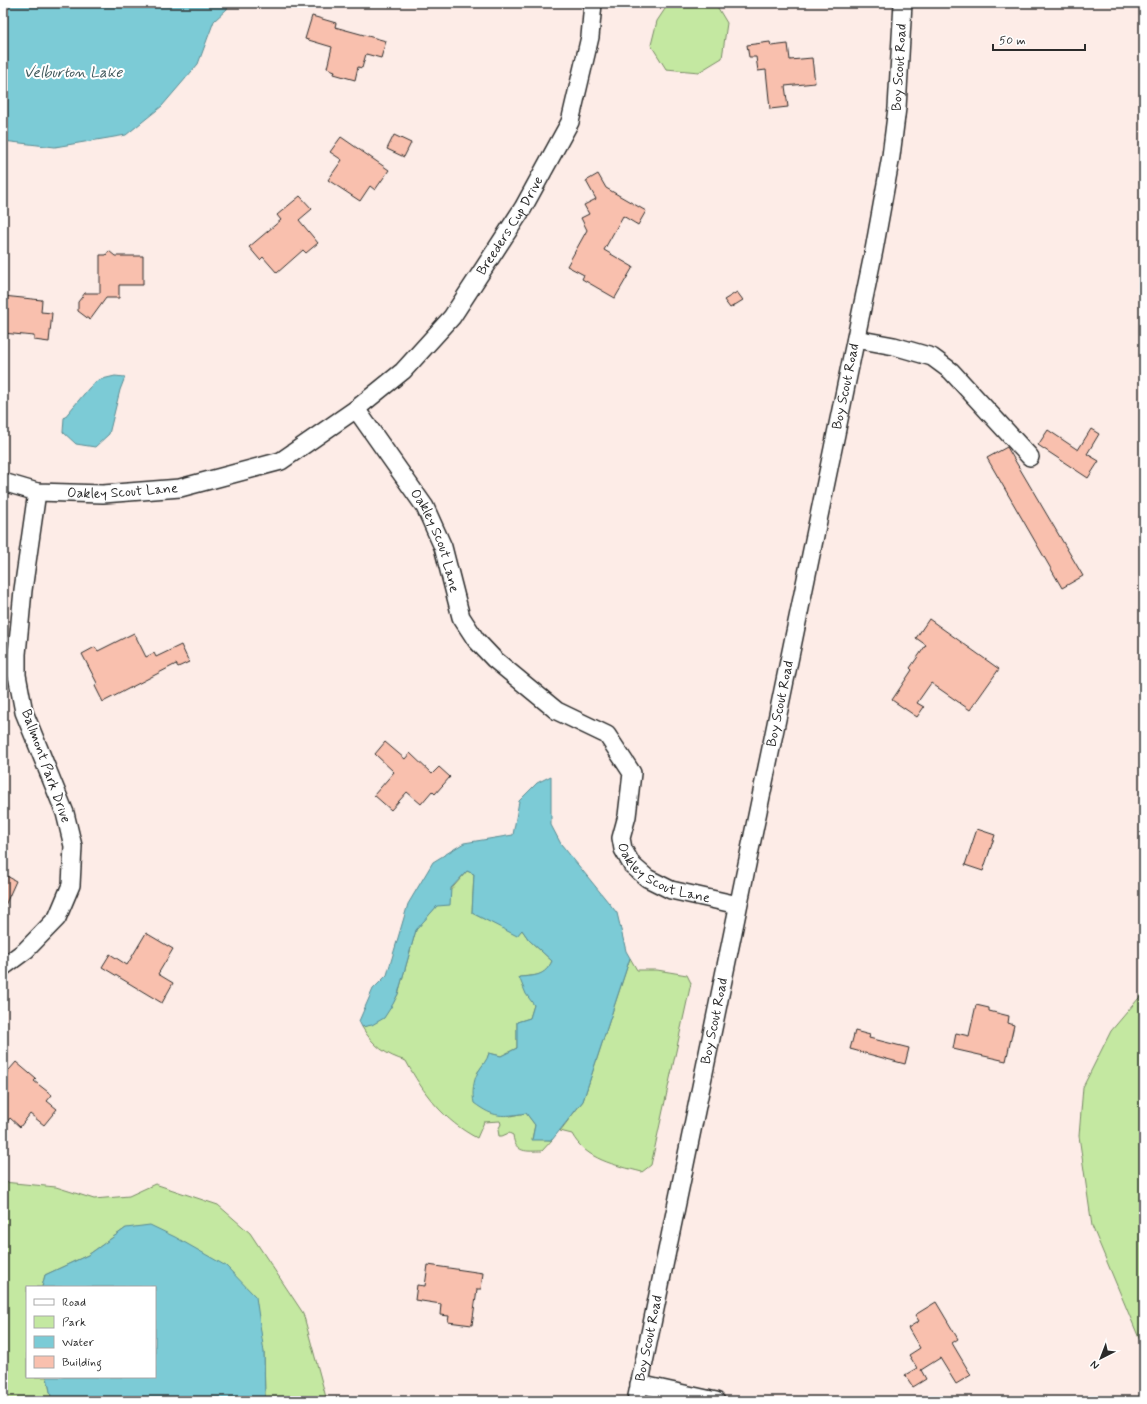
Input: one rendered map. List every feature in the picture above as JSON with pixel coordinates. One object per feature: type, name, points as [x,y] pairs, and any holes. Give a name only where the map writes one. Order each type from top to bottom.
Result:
[{"type":"street","name":"Breeders Cup Drive","points":[[356,409],[403,371],[452,317],[523,208],[570,122],[590,37],[593,3]]},
{"type":"street","name":"Boy Scout Road","points":[[636,1401],[876,242],[893,140],[899,84],[903,3]]},
{"type":"street","points":[[856,339],[894,346],[932,357],[951,371],[1030,457]]},
{"type":"street","name":"Oakley Scout Lane","points":[[3,482],[37,492],[103,494],[180,488],[281,461],[356,409],[429,514],[443,547],[461,617],[476,640],[494,659],[557,711],[607,735],[632,773],[627,816],[621,838],[623,849],[632,865],[647,878],[671,890],[738,905]]},
{"type":"street","name":"Ballmont Park Drive","points":[[3,967],[26,950],[57,918],[71,885],[73,846],[65,813],[24,712],[17,675],[17,654],[23,590],[37,492]]},
{"type":"street","points":[[639,1384],[716,1401]]},
{"type":"green space","points":[[669,3],[715,3],[727,23],[722,58],[699,72],[666,69],[651,45],[657,21]]},
{"type":"green space","points":[[467,871],[474,874],[472,913],[517,935],[522,930],[529,940],[552,961],[543,973],[520,977],[534,1005],[530,1018],[517,1022],[517,1048],[501,1056],[489,1053],[487,1060],[477,1073],[510,1116],[526,1113],[535,1125],[532,1139],[552,1140],[542,1151],[527,1151],[519,1148],[516,1146],[513,1135],[509,1133],[499,1136],[498,1130],[501,1124],[500,1121],[484,1122],[477,1138],[465,1131],[445,1115],[427,1095],[406,1061],[386,1053],[375,1045],[362,1027],[379,1019],[392,1005],[398,994],[416,930]]},
{"type":"green space","points":[[630,958],[637,970],[657,970],[687,975],[691,983],[651,1165],[642,1172],[612,1164],[593,1156],[578,1143],[572,1134],[560,1131],[583,1101]]},
{"type":"green space","points":[[1144,992],[1144,1350],[1092,1226],[1079,1136],[1083,1087],[1111,1031]]},
{"type":"green space","points":[[3,1182],[56,1187],[94,1199],[129,1196],[155,1184],[218,1205],[250,1233],[303,1313],[327,1401],[265,1401],[264,1352],[126,1228],[88,1255],[45,1275],[42,1286],[26,1286],[26,1378],[47,1378],[52,1401],[3,1401]]},
{"type":"water","name":"Velburton Lake","points":[[3,3],[230,3],[227,9],[214,21],[198,64],[162,106],[126,135],[55,147],[3,141]]},
{"type":"water","points":[[115,376],[125,377],[120,390],[109,434],[95,447],[76,444],[63,432],[64,418],[89,388],[98,380]]},
{"type":"water","points":[[551,776],[551,825],[561,844],[617,913],[626,951],[630,958],[583,1101],[552,1140],[532,1140],[535,1125],[526,1113],[504,1116],[493,1114],[474,1103],[473,1088],[476,1076],[486,1061],[489,1053],[501,1056],[517,1048],[517,1022],[530,1018],[534,1005],[526,994],[519,977],[539,974],[546,970],[552,961],[529,940],[522,930],[517,936],[472,913],[474,874],[467,871],[451,888],[450,905],[437,906],[416,930],[398,994],[384,1018],[372,1025],[362,1027],[359,1021],[373,989],[387,975],[408,904],[433,862],[464,843],[513,835],[519,801],[537,783]]},
{"type":"water","points":[[150,1225],[175,1237],[226,1266],[256,1297],[264,1352],[265,1401],[52,1401],[47,1378],[156,1378],[156,1286],[42,1286],[45,1275],[88,1255],[126,1228]]},
{"type":"building","points":[[312,16],[336,23],[335,27],[386,41],[381,58],[366,54],[362,68],[358,67],[355,80],[334,74],[335,71],[327,68],[332,47],[305,39]]},
{"type":"building","points":[[770,42],[771,46],[788,44],[790,60],[812,58],[815,83],[785,86],[788,107],[770,109],[766,70],[758,71],[756,57],[749,57],[747,45]]},
{"type":"building","points":[[394,135],[411,143],[404,157],[387,149]]},
{"type":"building","points":[[341,137],[389,170],[375,190],[370,186],[360,201],[328,180],[342,160],[330,152]]},
{"type":"building","points":[[598,174],[606,188],[646,211],[638,225],[623,216],[604,250],[633,267],[615,298],[582,279],[584,275],[567,266],[587,230],[581,218],[589,214],[584,205],[596,199],[586,181]]},
{"type":"building","points":[[300,196],[312,209],[299,220],[318,243],[306,253],[303,250],[277,273],[263,257],[260,260],[249,247],[281,220],[277,215]]},
{"type":"building","points":[[109,251],[115,256],[143,256],[143,285],[119,285],[119,298],[106,298],[90,320],[78,311],[78,302],[85,293],[100,293],[100,255],[106,255]]},
{"type":"building","points":[[737,292],[743,300],[730,308],[724,300]]},
{"type":"building","points":[[3,296],[42,300],[41,312],[52,313],[49,342],[34,340],[34,336],[3,333]]},
{"type":"building","points":[[1091,429],[1099,434],[1087,454],[1099,461],[1088,478],[1038,445],[1048,430],[1078,450]]},
{"type":"building","points":[[1007,447],[1083,576],[1062,588],[987,458]]},
{"type":"building","points":[[929,619],[999,669],[970,710],[931,683],[917,703],[924,707],[917,717],[892,700],[912,670],[910,668],[926,645],[916,638]]},
{"type":"building","points":[[134,633],[146,657],[154,653],[156,657],[181,645],[189,662],[178,667],[176,664],[103,702],[95,686],[98,685],[82,654],[95,647],[98,651]]},
{"type":"building","points":[[385,742],[405,759],[410,753],[432,774],[439,767],[450,777],[435,794],[432,791],[421,804],[407,792],[391,810],[374,795],[394,772],[375,754]]},
{"type":"building","points":[[977,829],[995,835],[983,871],[965,865]]},
{"type":"building","points":[[3,874],[16,881],[3,910]]},
{"type":"building","points":[[146,933],[173,949],[158,974],[173,983],[162,1003],[102,967],[110,954],[127,965]]},
{"type":"building","points":[[976,1005],[989,1008],[989,1011],[1009,1016],[1008,1023],[1014,1025],[1006,1061],[953,1049],[956,1033],[969,1036]]},
{"type":"building","points":[[855,1031],[870,1035],[869,1038],[909,1048],[905,1064],[850,1049]]},
{"type":"building","points":[[16,1062],[36,1079],[34,1081],[52,1095],[47,1101],[57,1109],[44,1125],[30,1114],[20,1127],[10,1118],[3,1127],[3,1077]]},
{"type":"building","points":[[428,1265],[483,1273],[481,1289],[477,1289],[472,1325],[448,1322],[449,1316],[440,1315],[441,1304],[415,1300],[417,1285],[425,1286]]},
{"type":"building","points":[[936,1302],[958,1339],[952,1343],[971,1375],[956,1384],[940,1358],[921,1370],[926,1379],[913,1387],[905,1375],[917,1368],[909,1355],[920,1348],[908,1328],[919,1321],[915,1315]]}]
